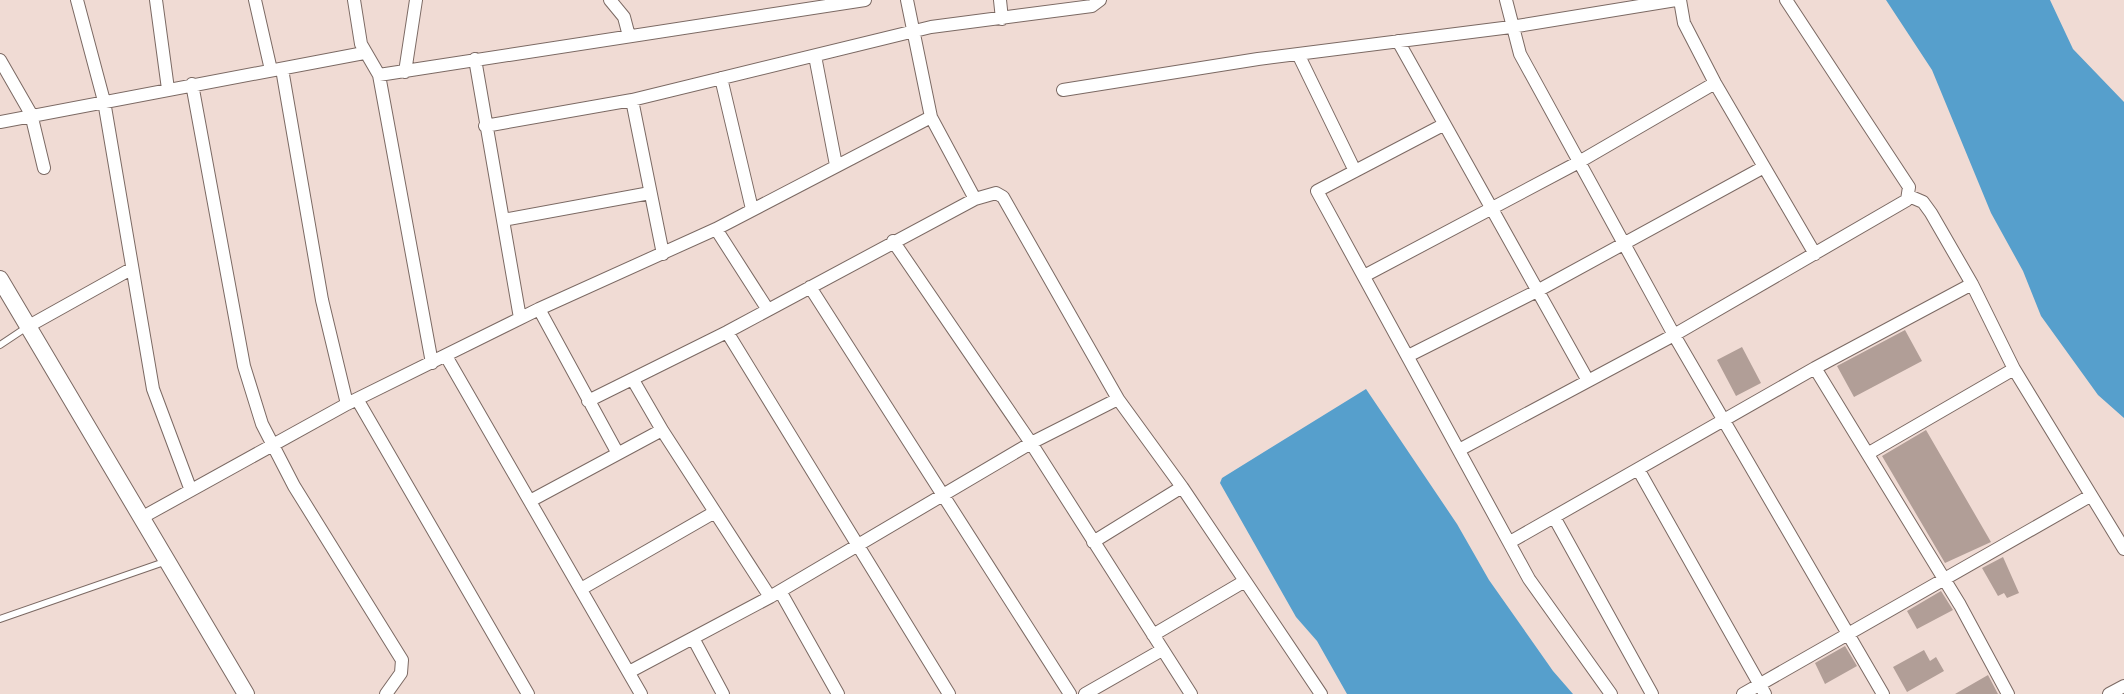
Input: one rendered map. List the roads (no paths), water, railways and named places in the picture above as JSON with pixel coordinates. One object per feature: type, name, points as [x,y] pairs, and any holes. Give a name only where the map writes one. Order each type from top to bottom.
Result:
[{"type":"street","points":[[77,0],[104,101],[131,269],[157,404],[190,488]]},
{"type":"street","points":[[156,0],[168,89]]},
{"type":"street","points":[[255,0],[277,69],[322,300],[352,402],[528,694]]},
{"type":"street","points":[[355,0],[364,53],[379,75],[432,363]]},
{"type":"street","points":[[405,72],[416,0]]},
{"type":"street","points":[[610,0],[624,16],[629,36]]},
{"type":"street","points":[[379,75],[865,0]]},
{"type":"street","points":[[907,0],[932,117],[975,199]]},
{"type":"street","points":[[1000,0],[1002,19]]},
{"type":"street","points":[[485,126],[632,100],[914,31],[1092,6],[1100,0]]},
{"type":"street","points":[[1506,0],[1520,54],[1674,335],[1883,694]]},
{"type":"street","points":[[1063,90],[1511,27],[1678,0],[1684,23],[1715,83],[1815,254]]},
{"type":"street","points":[[1459,450],[1587,379],[1674,335],[1904,202],[1909,195],[1909,187],[1786,0]]},
{"type":"street","points":[[1398,41],[1587,379]]},
{"type":"street","points":[[0,122],[364,53]]},
{"type":"street","points":[[815,56],[836,165]]},
{"type":"street","points":[[1299,56],[1355,171]]},
{"type":"street","points":[[475,59],[520,318]]},
{"type":"street","points":[[0,60],[31,114],[44,168]]},
{"type":"street","points":[[722,78],[751,209]]},
{"type":"street","points":[[1364,276],[1579,162],[1715,83]]},
{"type":"street","points":[[192,84],[244,366],[262,424],[294,486],[402,660],[401,673],[386,694]]},
{"type":"street","points":[[632,100],[663,254]]},
{"type":"street","points":[[141,517],[352,402],[520,318],[716,229],[932,117]]},
{"type":"street","points":[[1443,125],[1317,191],[1541,597],[1611,694]]},
{"type":"street","points":[[1408,356],[1539,290],[1764,167]]},
{"type":"street","points":[[503,220],[650,193]]},
{"type":"street","points":[[588,401],[727,332],[975,199],[996,194],[1003,198],[1118,399],[1182,487],[1321,694]]},
{"type":"street","points":[[1909,195],[1923,202],[1931,213],[1972,284],[2014,369],[2124,549]]},
{"type":"street","points":[[716,229],[768,310]]},
{"type":"street","points":[[893,241],[1031,443],[1191,694]]},
{"type":"street","points":[[27,327],[131,269]]},
{"type":"street","points":[[0,279],[246,694]]},
{"type":"street","points":[[1510,542],[1815,368],[1972,284]]},
{"type":"street","points":[[810,287],[946,495],[1070,694]]},
{"type":"street","points":[[539,309],[617,452]]},
{"type":"street","points":[[727,332],[803,460],[859,545],[949,694]]},
{"type":"street","points":[[446,356],[641,694]]},
{"type":"street","points":[[1815,368],[1944,578],[2008,694]]},
{"type":"street","points":[[1869,453],[2014,369]]},
{"type":"street","points":[[634,380],[662,430],[715,512],[775,594],[838,694]]},
{"type":"street","points":[[628,672],[775,594],[1031,443],[1118,399]]},
{"type":"street","points":[[530,501],[662,430]]},
{"type":"street","points":[[1638,470],[1763,689]]},
{"type":"street","points":[[1094,542],[1182,487]]},
{"type":"street","points":[[1743,694],[1763,689],[1848,634],[2090,496]]},
{"type":"street","points":[[580,589],[715,512]]},
{"type":"street","points":[[1554,517],[1652,694]]},
{"type":"street","points":[[1153,635],[1245,581]]},
{"type":"street","points":[[693,638],[723,694]]},
{"type":"street","points":[[1085,694],[1162,650]]},
{"type":"street","points":[[2109,694],[2124,686]]},
{"type":"lane","points":[[0,345],[27,327]]},
{"type":"lane","points":[[0,620],[167,561]]},
{"type":"water","points":[[1886,0],[2050,0],[2073,49],[2124,102],[2124,418],[2098,395],[2041,316],[2023,271],[1991,213],[1932,70]]},
{"type":"water","points":[[1366,389],[1457,524],[1489,580],[1553,671],[1573,694],[1347,694],[1317,641],[1296,617],[1220,483],[1222,478]]}]
